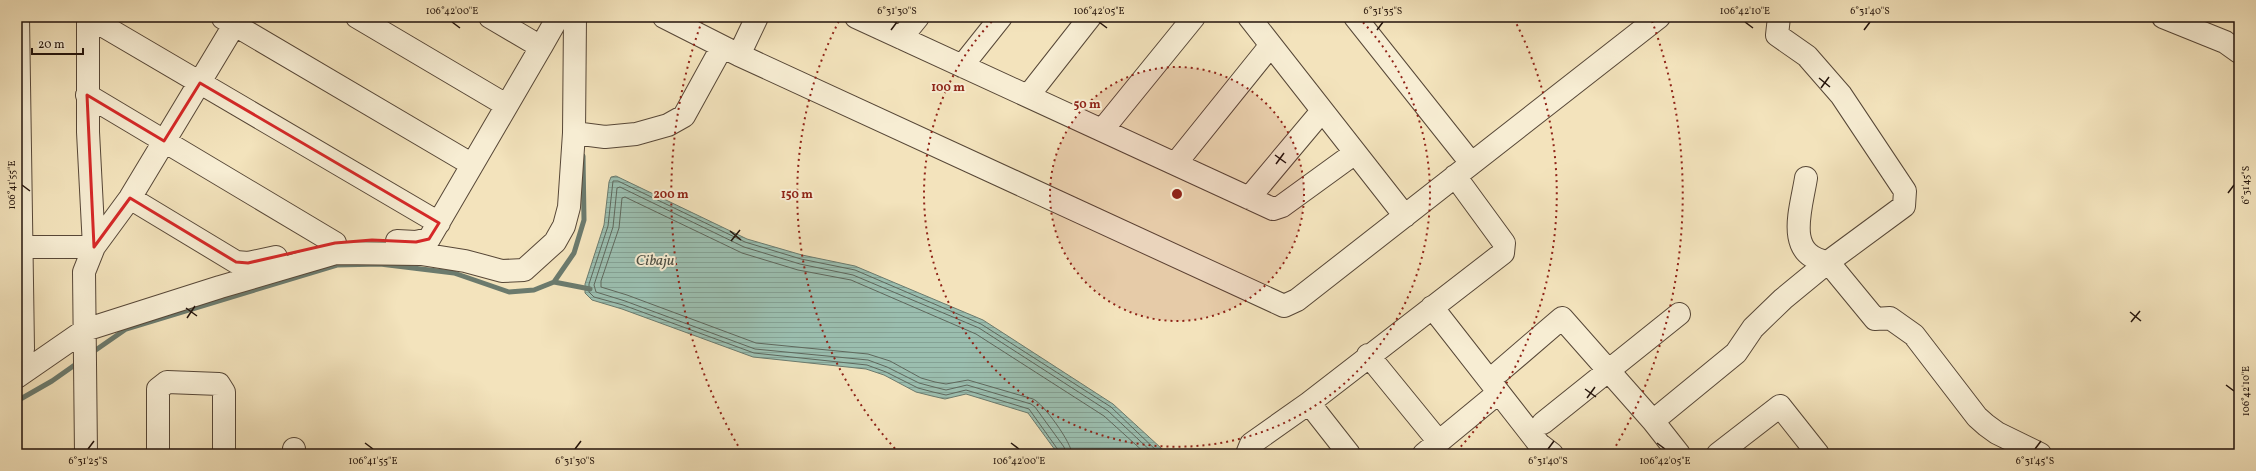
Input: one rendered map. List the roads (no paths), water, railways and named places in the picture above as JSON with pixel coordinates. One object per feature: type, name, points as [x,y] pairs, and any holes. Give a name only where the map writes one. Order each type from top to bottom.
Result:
[{"type":"street","points":[[17,359],[23,349],[19,247],[18,17]]},
{"type":"street","points":[[88,17],[88,96],[94,247]]},
{"type":"street","points":[[88,17],[439,223]]},
{"type":"street","points":[[357,17],[506,105]]},
{"type":"street","points":[[490,17],[541,47]]},
{"type":"street","points":[[130,198],[236,262],[248,263],[335,243],[372,240],[416,242],[429,239],[471,164],[558,17]]},
{"type":"street","points":[[17,377],[85,336],[220,286],[336,253],[421,254],[465,261],[502,271],[524,270],[554,242],[564,226],[569,208],[574,133],[574,17]]},
{"type":"street","points":[[664,17],[731,51],[1284,306],[1297,300],[1659,17]]},
{"type":"street","points":[[574,133],[605,137],[636,134],[668,125],[684,116],[757,17]]},
{"type":"street","points":[[856,17],[1103,129],[1273,209],[1282,206],[1355,153]]},
{"type":"street","points":[[901,38],[918,17]]},
{"type":"street","points":[[962,66],[1001,17]]},
{"type":"street","points":[[1028,96],[1090,17]]},
{"type":"street","points":[[1103,129],[1194,17]]},
{"type":"street","points":[[1249,17],[1405,216]]},
{"type":"street","points":[[1247,454],[1251,444],[1309,402],[1503,253],[1504,243],[1463,170],[1355,17]]},
{"type":"street","points":[[1653,421],[1736,353],[1753,328],[1783,299],[1828,262],[1904,206],[1905,191],[1842,95],[1807,56],[1777,35],[1779,17]]},
{"type":"street","points":[[2163,17],[2225,42],[2239,52]]},
{"type":"street","points":[[86,454],[84,272],[94,247],[130,198],[200,83],[232,20],[471,164]]},
{"type":"street","points":[[1176,163],[1271,45]]},
{"type":"street","points":[[88,96],[335,243]]},
{"type":"street","points":[[1249,198],[1322,111]]},
{"type":"street","points":[[1806,178],[1798,233],[1800,246],[1814,260],[1828,262],[1875,318],[1890,318],[1914,335],[1977,417],[1997,433],[2040,454]]},
{"type":"street","points":[[19,247],[94,247]]},
{"type":"street","points":[[1432,307],[1498,382],[1539,451]]},
{"type":"street","points":[[1543,423],[1607,370],[1679,314]]},
{"type":"street","points":[[1368,356],[1431,448],[1562,318],[1653,421],[1679,454]]},
{"type":"street","points":[[158,454],[158,389],[167,382],[219,384],[224,392],[224,454]]},
{"type":"street","points":[[1309,402],[1349,454]]},
{"type":"street","points":[[1726,452],[1780,406],[1818,454]]},
{"type":"water","name":"Cibaju","points":[[616,176],[747,239],[802,255],[855,266],[983,320],[1113,404],[1161,448],[1164,454],[1058,454],[1028,413],[966,394],[945,399],[916,392],[884,375],[866,369],[753,357],[622,309],[592,300],[585,293],[585,284],[604,225],[609,182],[611,177]]},
{"type":"waterway","points":[[90,354],[126,329],[337,265],[380,264],[454,273],[509,292],[534,290],[554,282],[574,253],[584,220],[583,156]]},
{"type":"waterway","points":[[554,282],[590,289]]},
{"type":"waterway","points":[[17,401],[52,381],[79,362]]}]
